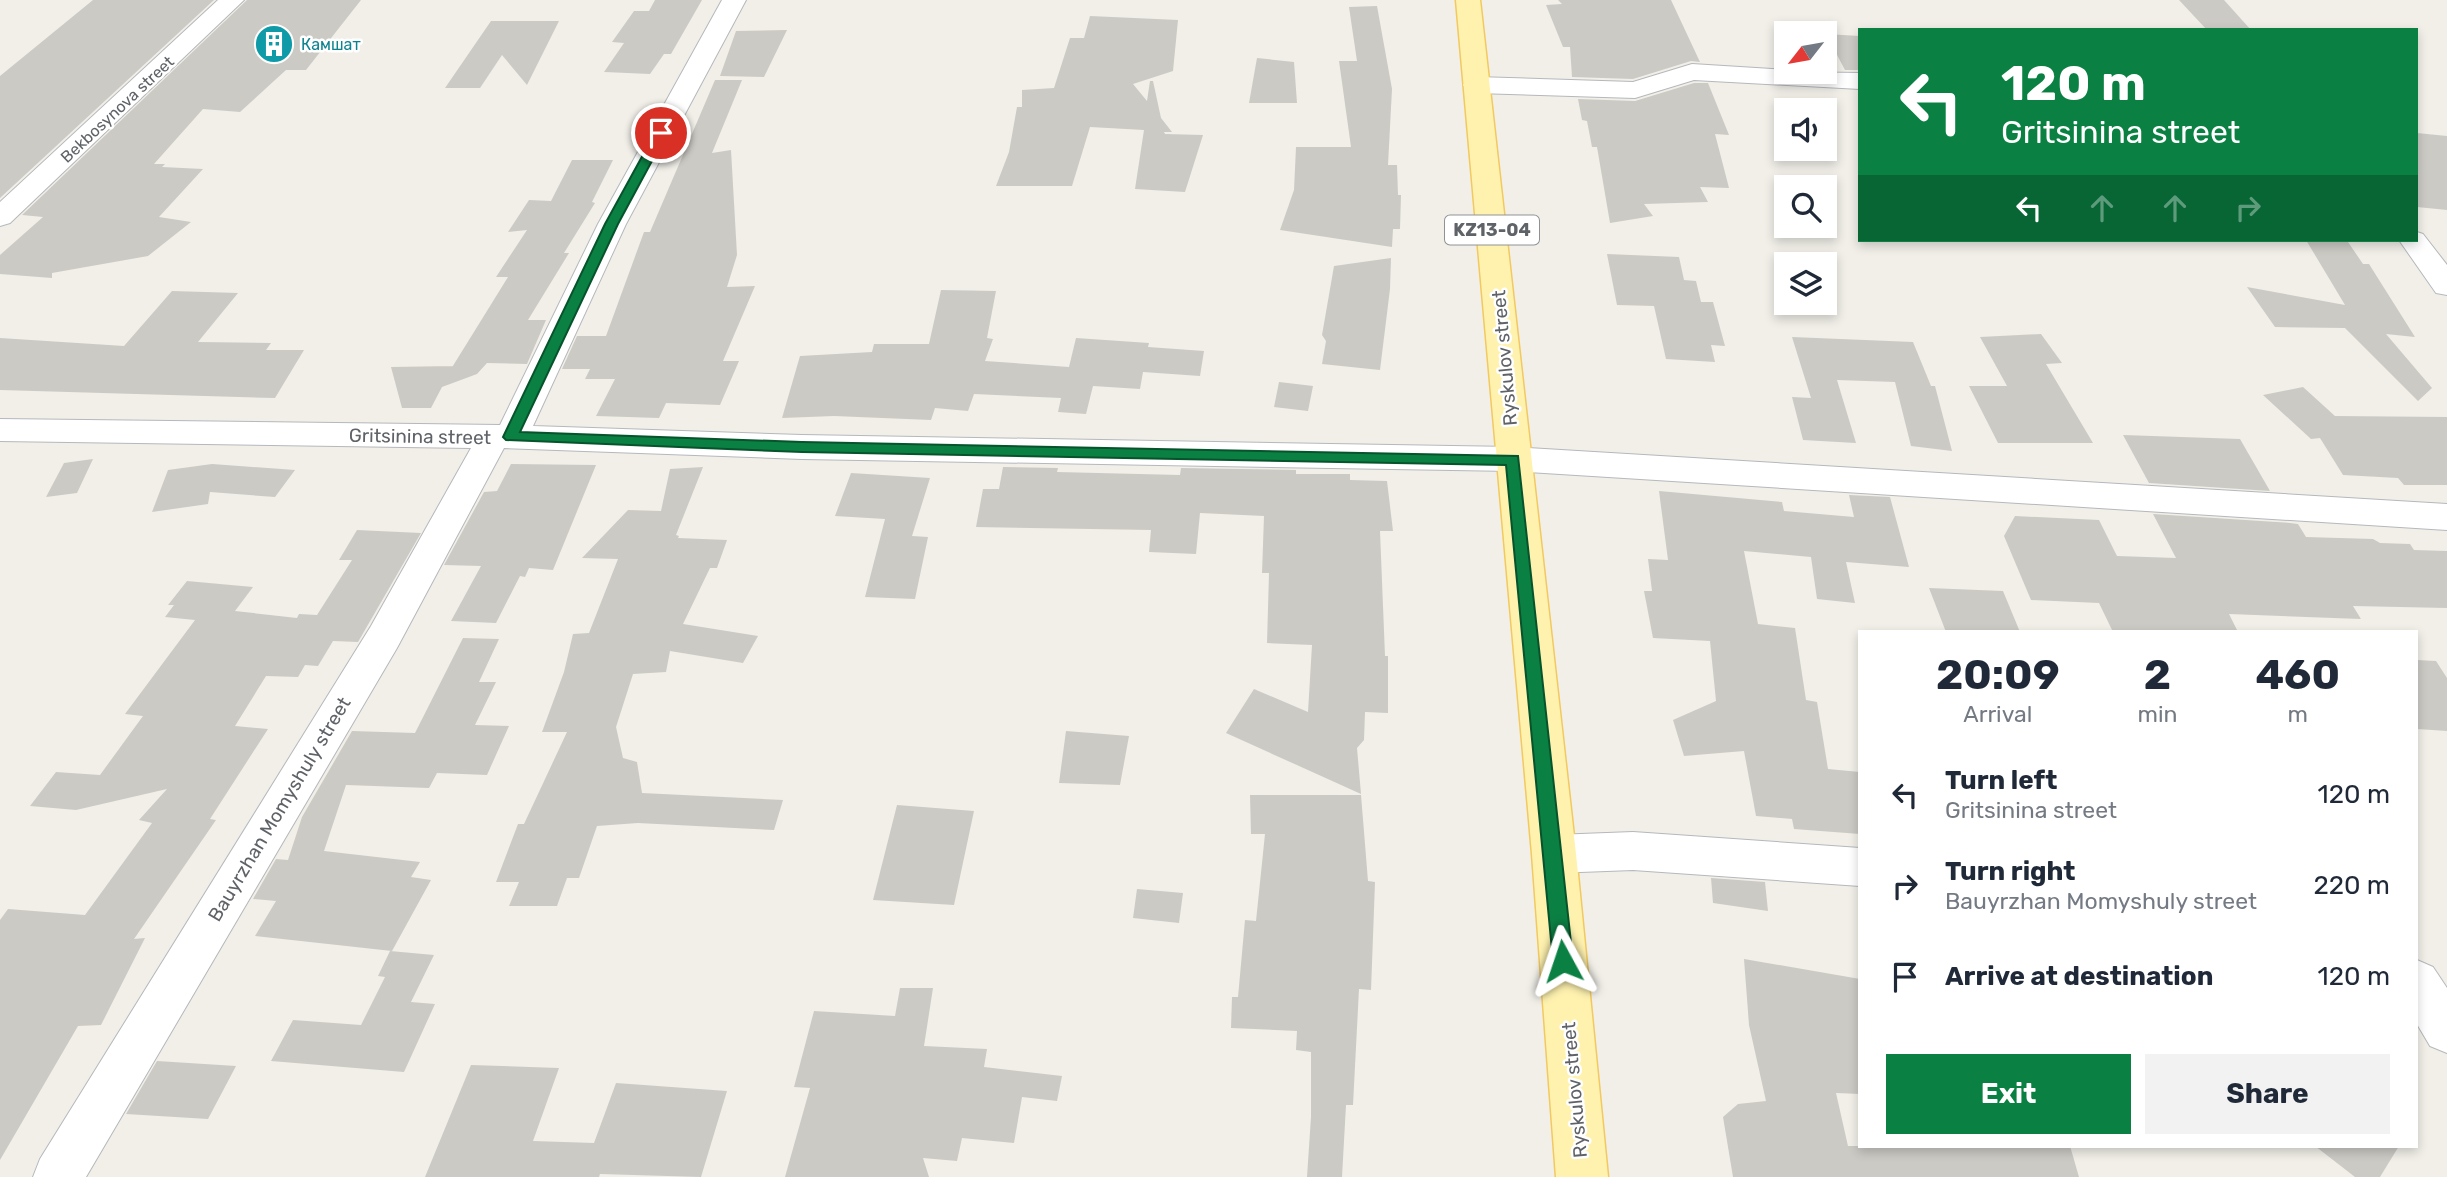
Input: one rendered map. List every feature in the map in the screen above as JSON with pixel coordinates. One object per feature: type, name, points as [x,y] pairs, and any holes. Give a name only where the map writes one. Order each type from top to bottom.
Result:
[{"type":"main road","name":"Ryskulov street","points":[[1468,0],[1554,854],[1582,1177]]},
{"type":"street","name":"Bekbosynova street","points":[[0,217],[232,0]]},
{"type":"street","name":"Bauyrzhan Momyshuly street","points":[[58,1177],[502,437],[612,224],[734,0]]},
{"type":"street","points":[[1476,86],[1636,90],[1692,72],[1858,81]]},
{"type":"street","points":[[2414,242],[2447,286]]},
{"type":"street","name":"Gritsinina street","points":[[0,430],[502,437],[802,447],[1513,460],[2447,517]]},
{"type":"street","points":[[1554,854],[1633,851],[1858,867]]},
{"type":"street","points":[[2418,984],[2447,1030]]},
{"type":"building","points":[[93,0],[214,0],[0,198],[0,76]]},
{"type":"building","points":[[247,0],[361,0],[306,70],[286,70],[240,112],[203,109],[154,164],[165,164],[162,167],[203,169],[159,217],[191,222],[148,256],[52,273],[52,278],[0,274],[0,255],[43,217],[22,215]]},
{"type":"building","points":[[655,0],[702,0],[671,54],[664,54],[650,74],[604,72],[624,43],[612,42],[634,11],[649,11]]},
{"type":"building","points":[[1558,0],[1671,0],[1700,62],[1691,61],[1633,79],[1572,77],[1570,47],[1563,47],[1546,5],[1562,4]]},
{"type":"building","points":[[2179,0],[2224,0],[2249,28],[2205,28]]},
{"type":"building","points":[[1377,6],[1392,89],[1388,165],[1397,165],[1398,195],[1401,195],[1400,229],[1393,229],[1392,247],[1280,230],[1294,190],[1296,147],[1351,147],[1339,61],[1357,61],[1349,7]]},
{"type":"building","points":[[1090,16],[1178,20],[1173,71],[1133,84],[1147,101],[1150,81],[1153,81],[1161,118],[1172,132],[1164,132],[1165,134],[1203,135],[1185,192],[1135,189],[1144,130],[1090,127],[1072,186],[996,186],[1009,152],[1017,107],[1022,107],[1022,90],[1054,88],[1070,38],[1084,38]]},
{"type":"building","points":[[491,21],[559,21],[527,85],[502,55],[480,88],[445,88]]},
{"type":"building","points":[[787,30],[764,77],[720,76],[736,31]]},
{"type":"building","points":[[1838,35],[1858,36],[1858,70],[1845,70],[1838,57]]},
{"type":"building","points":[[1257,58],[1294,62],[1297,103],[1249,103]]},
{"type":"building","points":[[715,80],[742,80],[712,153],[731,150],[737,255],[727,287],[755,286],[723,361],[739,361],[720,405],[666,403],[659,418],[596,416],[615,379],[585,379],[590,369],[562,369],[577,336],[606,336],[644,232],[650,232]]},
{"type":"building","points":[[1694,83],[1708,83],[1729,135],[1715,134],[1729,188],[1700,187],[1708,202],[1644,204],[1653,216],[1610,223],[1597,147],[1592,147],[1587,121],[1582,120],[1578,99],[1635,101]]},
{"type":"building","points":[[2418,133],[2447,136],[2447,210],[2418,207]]},
{"type":"building","points":[[572,160],[613,160],[592,202],[595,203],[564,253],[569,253],[528,320],[546,320],[527,364],[487,363],[477,374],[442,387],[431,408],[402,408],[391,367],[453,366],[508,277],[496,277],[527,230],[508,232],[529,200],[551,201]]},
{"type":"building","points":[[2307,242],[2348,242],[2363,264],[2369,264],[2415,337],[2386,334],[2432,388],[2418,401],[2345,328],[2275,327],[2247,287],[2345,305]]},
{"type":"building","points":[[1607,254],[1679,257],[1684,280],[1696,281],[1701,302],[1713,302],[1725,346],[1711,345],[1715,362],[1666,359],[1654,306],[1617,305]]},
{"type":"building","points":[[1391,258],[1380,370],[1322,364],[1326,341],[1322,335],[1334,266]]},
{"type":"building","points":[[941,290],[996,291],[987,338],[993,339],[985,361],[1069,367],[1076,338],[1149,343],[1148,347],[1204,351],[1200,376],[1143,372],[1140,389],[1093,386],[1086,414],[1058,412],[1061,398],[974,394],[968,411],[935,408],[931,420],[834,416],[782,418],[800,356],[872,352],[874,344],[929,344]]},
{"type":"building","points":[[172,291],[238,293],[198,342],[271,343],[266,350],[304,350],[275,398],[0,390],[0,338],[124,346]]},
{"type":"building","points":[[2041,334],[2062,363],[2046,364],[2093,443],[1998,443],[1969,386],[2007,386],[1980,337]]},
{"type":"building","points":[[1792,337],[1913,342],[1931,386],[1935,386],[1952,451],[1911,446],[1895,382],[1837,380],[1856,443],[1803,440],[1792,397],[1811,398]]},
{"type":"building","points":[[1279,382],[1313,386],[1308,411],[1274,407]]},
{"type":"building","points":[[2303,387],[2335,416],[2447,417],[2447,485],[2404,485],[2398,478],[2343,475],[2320,438],[2311,439],[2263,395]]},
{"type":"building","points":[[2123,435],[2240,439],[2270,491],[2149,483]]},
{"type":"building","points":[[93,459],[77,493],[46,497],[64,463]]},
{"type":"building","points":[[212,464],[295,470],[275,497],[210,492],[208,504],[152,512],[168,470]]},
{"type":"building","points":[[511,464],[596,465],[553,570],[529,568],[525,577],[520,576],[496,623],[451,621],[481,566],[444,565],[484,492],[497,491]]},
{"type":"building","points":[[703,467],[676,535],[678,538],[727,540],[717,568],[710,568],[683,624],[758,636],[743,663],[670,651],[666,672],[633,674],[616,727],[623,758],[637,762],[642,793],[783,800],[774,830],[638,823],[597,826],[579,878],[567,878],[557,906],[509,906],[519,882],[496,882],[518,824],[524,824],[567,732],[542,732],[564,672],[573,634],[589,633],[618,559],[582,558],[628,510],[661,511],[670,469]]},
{"type":"building","points":[[1003,467],[1058,468],[1057,472],[1180,475],[1181,468],[1296,470],[1296,474],[1350,474],[1350,480],[1387,481],[1393,531],[1380,531],[1385,656],[1388,656],[1388,713],[1365,712],[1364,740],[1357,748],[1361,794],[1226,733],[1254,689],[1308,712],[1312,645],[1267,643],[1269,573],[1262,573],[1264,516],[1200,513],[1196,554],[1149,552],[1151,530],[976,527],[983,489],[999,489]]},
{"type":"building","points":[[851,473],[930,478],[912,536],[928,537],[915,599],[865,597],[885,519],[835,516]]},
{"type":"building","points":[[1659,491],[1782,502],[1784,511],[1854,517],[1849,495],[1890,497],[1909,567],[1846,562],[1855,603],[1817,599],[1811,557],[1744,551],[1758,624],[1795,628],[1806,700],[1817,702],[1828,769],[1858,772],[1858,834],[1794,829],[1792,819],[1756,816],[1744,751],[1684,756],[1673,720],[1716,701],[1710,641],[1653,638],[1644,591],[1652,591],[1648,559],[1668,560]]},
{"type":"building","points":[[2153,514],[2298,524],[2306,537],[2373,539],[2380,543],[2410,544],[2414,550],[2447,551],[2447,608],[2353,606],[2361,619],[2229,614],[2237,630],[2112,630],[2099,603],[2031,600],[2004,536],[2015,516],[2099,520],[2117,556],[2176,558]]},
{"type":"building","points":[[357,530],[421,533],[358,642],[333,641],[318,666],[305,665],[298,677],[266,676],[235,726],[268,729],[210,819],[216,820],[134,939],[145,938],[101,1025],[78,1026],[0,1160],[0,920],[8,909],[85,915],[152,823],[139,820],[167,789],[76,810],[30,806],[56,772],[100,775],[143,716],[125,714],[195,620],[165,617],[174,605],[168,605],[187,581],[253,587],[235,611],[297,618],[299,614],[317,615],[352,560],[339,560]]},
{"type":"building","points":[[1929,588],[2003,591],[2019,630],[1945,630]]},
{"type":"building","points":[[463,638],[499,639],[479,682],[496,682],[475,725],[509,726],[487,775],[437,773],[429,788],[346,785],[324,851],[420,862],[411,877],[431,880],[392,951],[255,936],[276,901],[253,899],[276,859],[288,860],[302,817],[352,731],[415,733]]},
{"type":"building","points":[[2418,660],[2436,661],[2447,678],[2447,731],[2418,729]]},
{"type":"building","points":[[1066,731],[1129,736],[1120,785],[1059,783]]},
{"type":"building","points":[[1250,795],[1361,795],[1368,881],[1375,882],[1371,990],[1359,989],[1353,1105],[1346,1105],[1342,1177],[1307,1177],[1311,1052],[1296,1050],[1297,1031],[1231,1028],[1232,997],[1238,997],[1245,920],[1256,921],[1265,834],[1251,834]]},
{"type":"building","points":[[897,805],[974,811],[954,905],[873,900]]},
{"type":"building","points":[[1711,878],[1765,882],[1768,911],[1713,903]]},
{"type":"building","points":[[1137,889],[1183,893],[1179,923],[1133,918]]},
{"type":"building","points":[[390,951],[434,955],[411,1002],[435,1004],[404,1072],[271,1061],[293,1020],[361,1025],[385,977],[378,976]]},
{"type":"building","points":[[1744,959],[1858,979],[1858,1094],[1836,1093],[1848,1146],[2071,1148],[2079,1177],[1733,1177],[1723,1117],[1738,1104],[1766,1101],[1749,1025]]},
{"type":"building","points":[[900,988],[933,988],[924,1046],[987,1049],[984,1067],[1062,1076],[1057,1101],[1022,1097],[1014,1143],[962,1138],[957,1161],[923,1158],[929,1177],[785,1177],[810,1088],[794,1087],[814,1011],[895,1016]]},
{"type":"building","points":[[157,1061],[236,1066],[208,1119],[126,1114]]},
{"type":"building","points":[[471,1065],[559,1068],[533,1141],[594,1143],[616,1083],[727,1091],[701,1177],[600,1174],[599,1177],[425,1177]]},
{"type":"building","points":[[2318,1148],[2398,1148],[2380,1177],[2355,1177]]},
{"type":"place","name":"Камшат","points":[[274,44]]},
{"type":"route","points":[[661,133],[612,224],[511,437],[802,447],[1513,460],[1563,961]]}]
